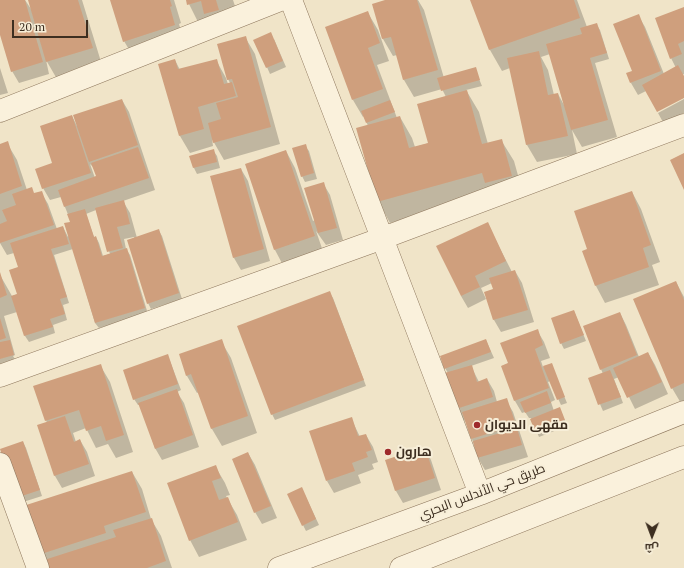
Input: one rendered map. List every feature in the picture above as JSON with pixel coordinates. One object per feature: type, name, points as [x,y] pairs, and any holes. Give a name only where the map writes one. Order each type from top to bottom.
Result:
[{"type":"street","points":[[0,111],[280,0]]},
{"type":"street","points":[[291,0],[480,494]]},
{"type":"street","points":[[0,376],[383,238],[684,125]]},
{"type":"street","name":"طريق حي الأندلس البحري","points":[[278,568],[480,494],[684,412]]},
{"type":"street","points":[[401,568],[684,457]]},
{"type":"street","points":[[0,464],[38,568]]},
{"type":"building","points":[[0,0],[25,0],[43,62],[11,72],[0,35]]},
{"type":"building","points":[[28,0],[78,0],[93,48],[46,62]]},
{"type":"building","points":[[110,0],[170,0],[172,6],[170,7],[175,25],[123,42]]},
{"type":"building","points":[[186,0],[216,0],[219,10],[204,14],[201,1],[187,5]]},
{"type":"building","points":[[385,0],[417,0],[438,70],[403,80],[391,37],[382,39],[372,4]]},
{"type":"building","points":[[470,0],[574,0],[580,18],[489,50]]},
{"type":"building","points":[[684,7],[684,41],[678,44],[682,54],[670,59],[655,18]]},
{"type":"building","points":[[368,11],[380,43],[368,48],[383,89],[352,100],[325,27]]},
{"type":"building","points":[[639,14],[661,71],[630,83],[626,73],[632,71],[613,24]]},
{"type":"building","points":[[597,23],[607,53],[590,58],[608,120],[571,130],[546,44],[582,34],[580,28]]},
{"type":"building","points":[[271,32],[283,61],[266,68],[253,40]]},
{"type":"building","points":[[246,36],[271,127],[213,143],[208,123],[221,119],[216,103],[238,97],[232,79],[227,80],[217,44]]},
{"type":"building","points":[[539,51],[548,95],[558,93],[568,136],[526,145],[507,58]]},
{"type":"building","points":[[175,59],[178,69],[217,59],[224,84],[232,82],[236,96],[198,107],[204,129],[179,136],[158,64]]},
{"type":"building","points":[[678,65],[684,76],[684,98],[657,112],[642,85]]},
{"type":"building","points":[[476,67],[480,80],[441,91],[437,78]]},
{"type":"building","points":[[467,90],[482,144],[502,139],[512,176],[485,183],[482,173],[377,202],[356,128],[400,116],[409,148],[428,143],[417,104]]},
{"type":"building","points":[[122,99],[138,145],[89,162],[73,115]]},
{"type":"building","points":[[390,100],[395,112],[366,123],[361,111]]},
{"type":"building","points":[[72,115],[91,173],[42,189],[35,169],[52,163],[40,126]]},
{"type":"building","points":[[8,141],[22,186],[0,194],[0,144]]},
{"type":"building","points":[[306,144],[314,173],[301,177],[292,148]]},
{"type":"building","points":[[138,147],[149,178],[64,207],[58,190],[96,176],[91,163]]},
{"type":"building","points":[[214,149],[217,162],[193,168],[189,156]]},
{"type":"building","points":[[286,150],[315,236],[274,250],[245,164]]},
{"type":"building","points":[[684,153],[684,190],[670,160]]},
{"type":"building","points":[[241,168],[264,249],[233,258],[210,176]]},
{"type":"building","points":[[324,182],[337,228],[318,233],[304,188]]},
{"type":"building","points":[[32,187],[34,193],[42,191],[54,225],[0,243],[0,224],[7,221],[2,210],[16,205],[12,194]]},
{"type":"building","points":[[632,191],[651,245],[643,248],[649,267],[595,286],[582,251],[587,249],[574,211]]},
{"type":"building","points":[[124,200],[130,224],[117,227],[123,248],[107,252],[95,208]]},
{"type":"building","points":[[85,209],[102,256],[127,248],[145,308],[95,323],[64,223],[70,222],[67,214]]},
{"type":"building","points":[[488,222],[506,261],[475,276],[480,287],[461,296],[436,246]]},
{"type":"building","points":[[63,226],[69,244],[51,249],[67,297],[60,299],[65,314],[50,319],[53,327],[24,336],[11,296],[17,294],[9,270],[18,267],[10,243]]},
{"type":"building","points":[[159,229],[179,293],[147,304],[127,240]]},
{"type":"building","points":[[515,270],[528,310],[493,320],[484,292],[493,289],[489,278]]},
{"type":"building","points":[[0,272],[7,295],[0,298]]},
{"type":"building","points":[[676,281],[684,300],[684,383],[671,389],[633,299]]},
{"type":"building","points":[[330,291],[364,380],[271,415],[237,326]]},
{"type":"building","points":[[574,310],[584,335],[560,344],[551,318]]},
{"type":"building","points":[[620,312],[637,355],[600,370],[583,326]]},
{"type":"building","points":[[0,318],[6,338],[0,340]]},
{"type":"building","points":[[538,329],[543,345],[535,349],[549,388],[514,401],[501,366],[508,363],[500,343]]},
{"type":"building","points":[[222,339],[248,416],[211,429],[191,374],[186,376],[179,354]]},
{"type":"building","points":[[486,339],[491,352],[444,369],[440,356]]},
{"type":"building","points":[[10,340],[14,355],[0,359],[0,342]]},
{"type":"building","points":[[648,352],[662,382],[627,398],[613,368]]},
{"type":"building","points":[[168,354],[178,384],[133,400],[123,370]]},
{"type":"building","points":[[552,363],[565,397],[557,400],[543,366]]},
{"type":"building","points":[[101,364],[124,435],[106,441],[101,426],[86,431],[79,410],[45,421],[33,386]]},
{"type":"building","points":[[472,365],[477,382],[487,378],[493,397],[453,410],[441,374]]},
{"type":"building","points":[[610,370],[621,397],[598,405],[588,378]]},
{"type":"building","points":[[177,389],[193,435],[155,449],[138,403]]},
{"type":"building","points":[[547,391],[551,403],[525,413],[520,402]]},
{"type":"building","points":[[507,398],[516,425],[471,439],[462,412]]},
{"type":"building","points":[[560,407],[565,420],[535,431],[530,419]]},
{"type":"building","points":[[65,416],[74,442],[80,439],[89,464],[54,476],[37,425]]},
{"type":"building","points":[[352,417],[358,436],[366,434],[372,450],[366,452],[368,457],[352,463],[355,471],[326,481],[309,431]]},
{"type":"building","points":[[517,428],[522,445],[477,458],[473,441]]},
{"type":"building","points":[[23,441],[40,490],[16,498],[0,449]]},
{"type":"building","points":[[425,447],[435,478],[395,491],[385,460]]},
{"type":"building","points":[[248,452],[271,506],[254,513],[232,459]]},
{"type":"building","points":[[216,465],[221,478],[212,481],[219,500],[228,497],[238,522],[189,541],[167,483]]},
{"type":"building","points":[[132,471],[146,512],[104,526],[106,533],[35,556],[20,507]]},
{"type":"building","points":[[302,487],[316,519],[302,526],[287,494]]},
{"type":"building","points":[[152,518],[166,561],[147,568],[47,568],[44,560],[116,537],[113,530]]},
{"type":"place","name":"مقهى الديوان","points":[[477,425]]},
{"type":"place","name":"هارون","points":[[388,452]]}]
